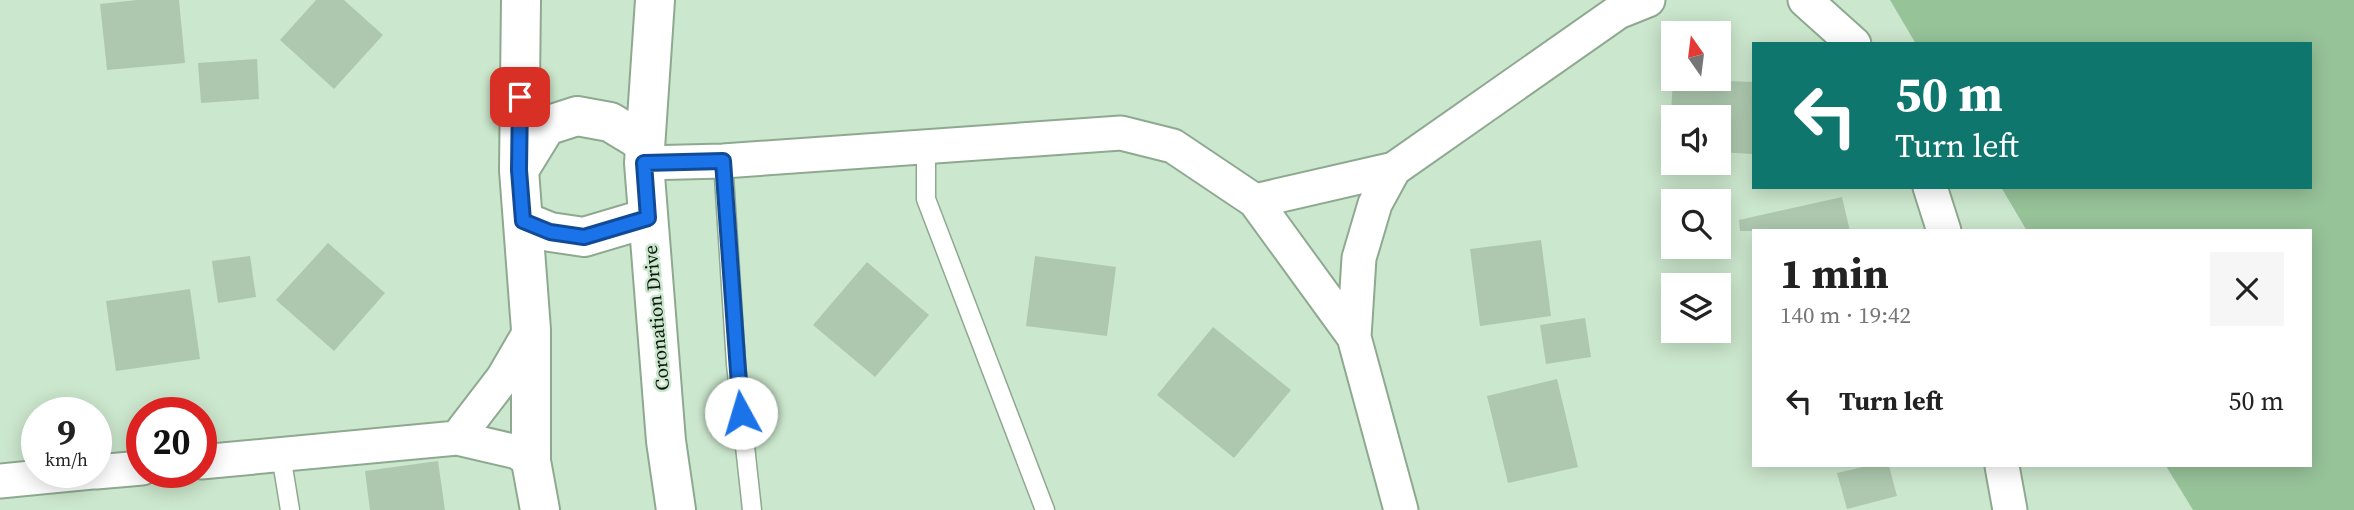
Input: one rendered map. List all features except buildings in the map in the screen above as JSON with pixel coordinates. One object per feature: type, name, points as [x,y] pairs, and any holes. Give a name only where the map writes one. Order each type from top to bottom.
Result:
[{"type":"street","points":[[521,0],[519,170],[531,330],[531,461],[540,510]]},
{"type":"street","name":"Coronation Drive","points":[[654,0],[645,156],[666,441],[677,510]]},
{"type":"street","points":[[1255,201],[1394,169],[1618,12],[1648,0]]},
{"type":"street","points":[[1805,0],[1852,42]]},
{"type":"street","points":[[519,170],[546,126],[577,116],[610,122],[638,139],[645,156],[723,161],[1121,133],[1173,146],[1255,201],[1354,337]]},
{"type":"street","points":[[1394,169],[1375,205],[1359,258],[1354,337],[1401,510]]},
{"type":"street","points":[[1931,189],[1943,229]]},
{"type":"street","points":[[523,221],[550,232],[584,237],[648,218]]},
{"type":"street","points":[[457,438],[503,378],[531,330]]},
{"type":"street","points":[[217,461],[457,438],[517,452],[531,461]]},
{"type":"street","points":[[2002,467],[2010,510]]},
{"type":"street","points":[[0,481],[21,479]]},
{"type":"lane","points":[[926,147],[926,199],[1045,510]]},
{"type":"lane","points":[[723,161],[736,364],[752,510]]},
{"type":"lane","points":[[281,455],[290,510]]},
{"type":"green space","points":[[1890,0],[2354,0],[2354,510],[2193,510],[2167,467],[2312,467],[2312,229],[2026,229],[2002,189],[2312,189],[2312,42],[1915,42]]},
{"type":"route","points":[[520,97],[519,170],[523,221],[550,232],[584,237],[648,218],[644,163],[723,161],[741,413]]}]
